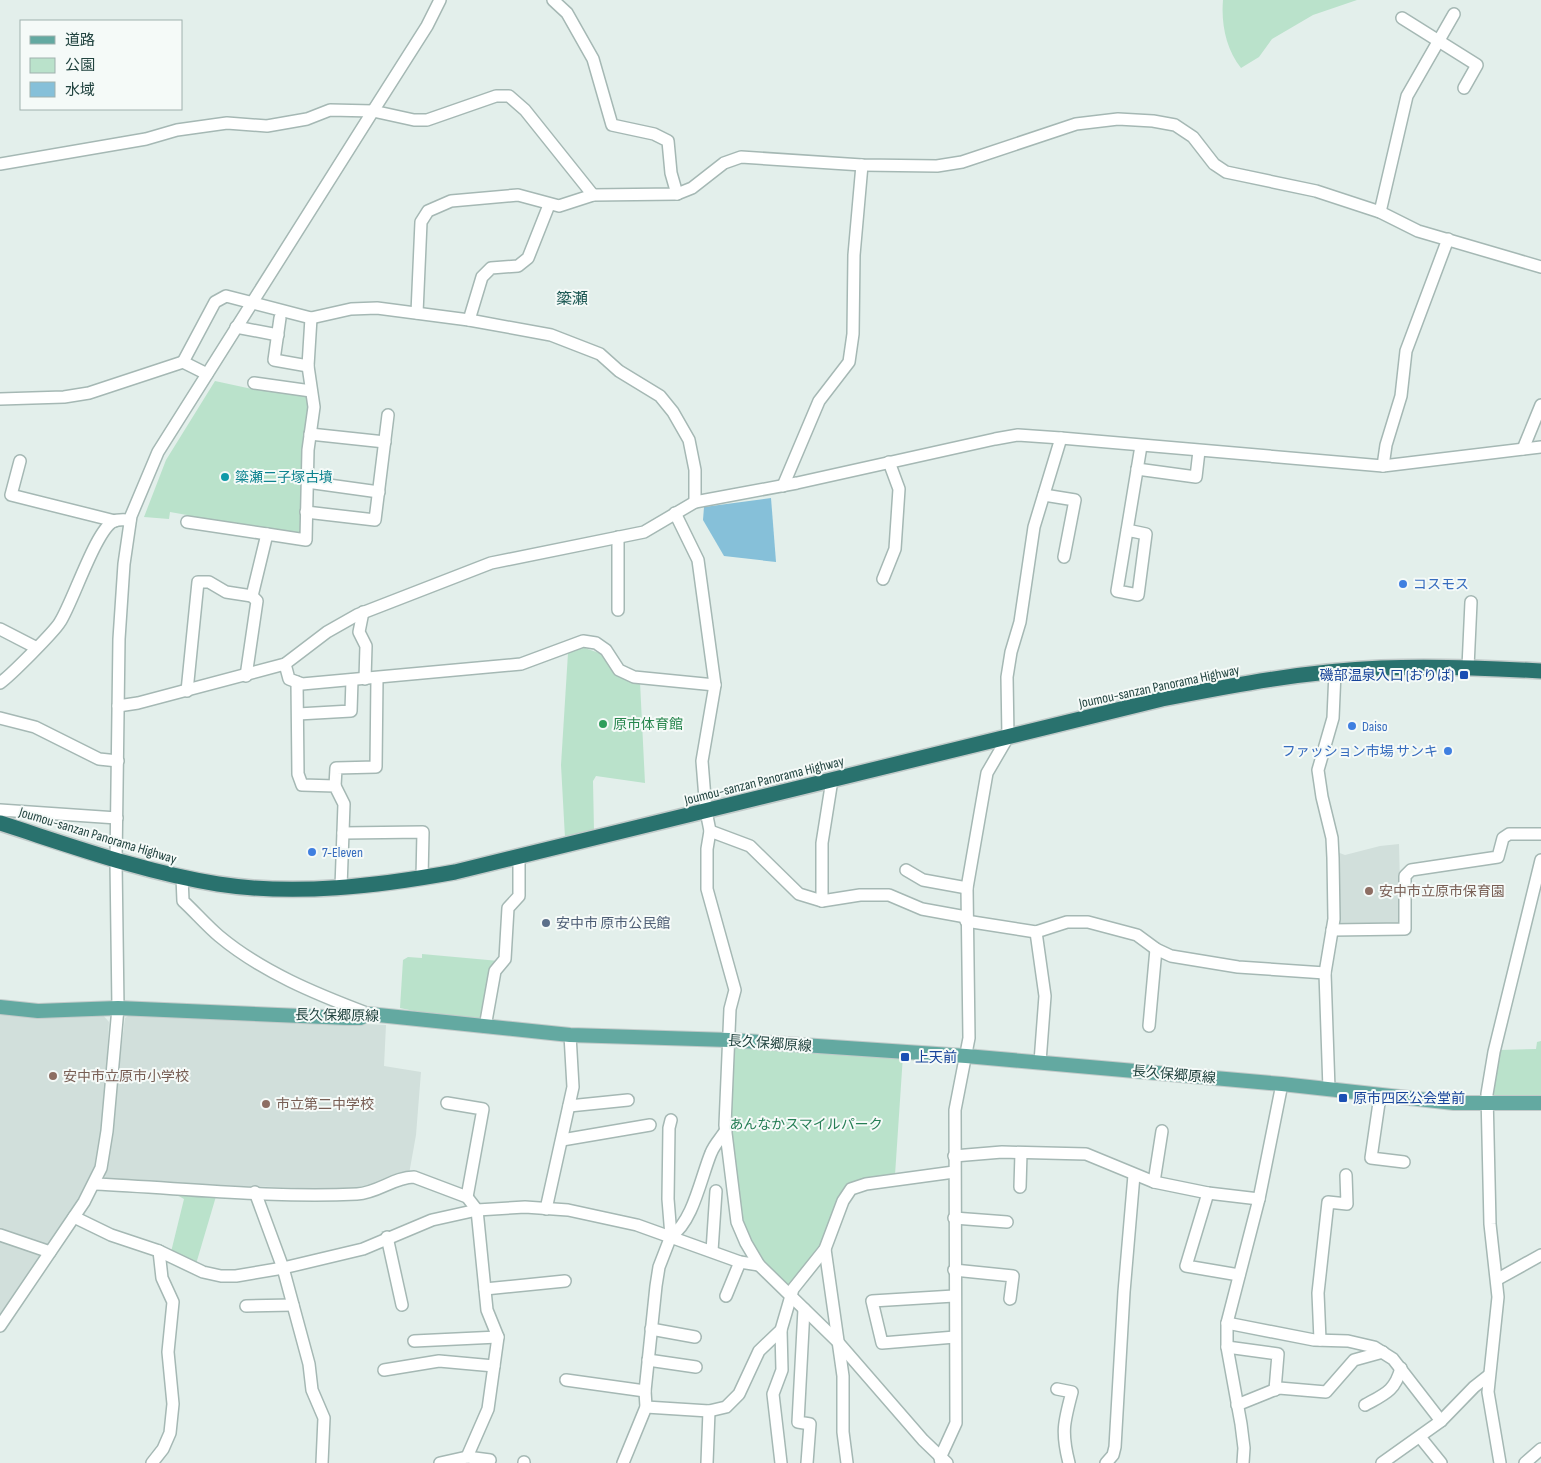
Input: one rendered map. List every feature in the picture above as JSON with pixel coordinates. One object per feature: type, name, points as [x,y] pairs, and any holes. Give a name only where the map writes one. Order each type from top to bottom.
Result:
[{"type":"highway","name":"Joumou-sanzan Panorama Highway","points":[[0,823],[116,860],[182,877],[248,887],[341,887],[422,878],[1162,700],[1234,685],[1379,668],[1468,667],[1541,671]]},
{"type":"main road","name":"長久保郷原線","points":[[0,1007],[38,1011],[118,1008],[348,1018],[360,1018],[369,1014],[570,1034],[729,1040],[1040,1062],[1282,1084],[1454,1103],[1541,1103]]},
{"type":"street","points":[[0,1326],[95,1184],[101,1168],[107,1131],[118,1008],[116,860],[118,706],[122,593],[130,520],[158,452],[236,326],[374,112],[427,26],[440,0]]},
{"type":"street","points":[[553,0],[567,13],[590,52],[612,125],[654,134],[668,141],[670,173],[677,194]]},
{"type":"street","points":[[1380,212],[1407,96],[1454,14]]},
{"type":"street","points":[[1402,18],[1477,65],[1464,88]]},
{"type":"street","points":[[0,164],[146,139],[176,130],[227,123],[267,126],[307,119],[330,110],[374,112],[414,120],[427,120],[496,96],[509,96],[525,110],[593,195]]},
{"type":"street","points":[[416,313],[421,222],[428,210],[451,201],[518,196],[549,205],[560,206],[593,195],[677,194],[692,188],[724,163],[741,157],[862,165],[937,166],[962,162],[1076,124],[1118,119],[1153,121],[1175,125],[1193,137],[1214,164],[1226,172],[1316,191],[1380,212],[1418,231],[1541,267]]},
{"type":"street","points":[[783,486],[819,401],[849,362],[853,334],[854,255],[862,165]]},
{"type":"street","points":[[469,320],[482,277],[491,268],[518,266],[528,258],[549,205]]},
{"type":"street","points":[[1383,466],[1386,445],[1401,396],[1404,359],[1448,239]]},
{"type":"street","points":[[0,399],[64,397],[89,393],[183,362],[214,302],[226,296],[311,318],[351,309],[377,308],[469,320],[551,336],[600,354],[619,371],[660,396],[673,412],[690,440],[695,470],[695,502]]},
{"type":"street","points":[[280,318],[274,360],[308,366]]},
{"type":"street","points":[[187,522],[306,540],[307,482],[314,407],[308,366],[311,318]]},
{"type":"street","points":[[236,326],[278,335]]},
{"type":"street","points":[[183,362],[207,374]]},
{"type":"street","points":[[254,383],[311,391]]},
{"type":"street","points":[[1523,449],[1541,405]]},
{"type":"street","points":[[306,512],[375,520],[388,415]]},
{"type":"street","points":[[310,434],[385,442]]},
{"type":"street","points":[[118,706],[187,691],[285,664],[327,632],[363,612],[491,563],[644,532],[695,502],[783,486],[1018,435],[1383,466],[1541,447]]},
{"type":"street","points":[[675,513],[698,560],[714,685],[702,761],[706,811],[710,831],[707,849],[707,889],[735,990],[730,1009],[726,1130],[737,1222],[746,1243],[759,1265],[837,1341],[943,1461],[956,1423],[954,1156],[955,1110],[969,1038],[967,888],[987,773],[1008,738],[1007,677],[1020,622],[1034,527],[1061,438]]},
{"type":"street","points":[[1127,530],[1146,534],[1138,594],[1116,591],[1141,446]]},
{"type":"street","points":[[1137,469],[1196,477],[1199,451]]},
{"type":"street","points":[[20,461],[11,495],[115,521],[130,520]]},
{"type":"street","points":[[883,579],[895,549],[899,489],[889,462]]},
{"type":"street","points":[[307,482],[379,492]]},
{"type":"street","points":[[1044,495],[1075,500],[1064,556]]},
{"type":"street","points":[[0,683],[60,623],[88,564],[95,543],[115,521]]},
{"type":"street","points":[[252,596],[266,534]]},
{"type":"street","points":[[618,537],[618,610]]},
{"type":"street","points":[[187,691],[198,582],[208,582],[226,592],[252,596],[257,601],[246,676]]},
{"type":"street","points":[[1468,667],[1472,602]]},
{"type":"street","points":[[363,612],[359,632],[366,646],[365,679]]},
{"type":"street","points":[[0,628],[35,647]]},
{"type":"street","points":[[285,664],[290,678],[302,684],[521,664],[583,641],[596,643],[606,650],[619,670],[634,677],[714,685]]},
{"type":"street","points":[[1329,1089],[1325,973],[1334,919],[1332,838],[1322,797],[1318,770],[1333,718],[1335,672]]},
{"type":"street","points":[[341,887],[344,804],[335,786],[336,768],[376,767],[377,678]]},
{"type":"street","points":[[298,714],[351,711],[352,680]]},
{"type":"street","points":[[297,682],[298,774],[302,785],[335,786]]},
{"type":"street","points":[[0,718],[35,727],[100,759],[118,762]]},
{"type":"street","points":[[822,901],[822,843],[832,780]]},
{"type":"street","points":[[0,810],[117,818]]},
{"type":"street","points":[[710,831],[750,846],[799,894],[822,901],[860,895],[889,895],[922,909],[1036,932],[1067,922],[1088,922],[1137,935],[1156,949],[1172,956],[1238,967],[1325,973]]},
{"type":"street","points":[[343,833],[423,832],[422,878]]},
{"type":"street","points":[[1332,930],[1406,929],[1405,876],[1411,870],[1498,857],[1503,838],[1509,834],[1541,834]]},
{"type":"street","points":[[486,1027],[495,971],[504,959],[508,908],[519,896],[519,856]]},
{"type":"street","points":[[1498,1461],[1488,1392],[1488,1376],[1498,1297],[1498,1279],[1490,1224],[1487,1094],[1494,1052],[1541,860]]},
{"type":"street","points":[[906,870],[923,880],[967,888]]},
{"type":"street","points":[[182,877],[183,901],[220,936],[273,972],[318,994],[369,1014]]},
{"type":"street","points":[[1036,932],[1045,996],[1040,1062]]},
{"type":"street","points":[[1149,1026],[1156,949]]},
{"type":"street","points":[[546,1209],[551,1177],[562,1140],[573,1087],[570,1034]]},
{"type":"street","points":[[1243,1463],[1244,1448],[1227,1347],[1227,1323],[1259,1199],[1282,1084]]},
{"type":"street","points":[[1380,1096],[1371,1158],[1404,1162]]},
{"type":"street","points":[[569,1106],[628,1100]]},
{"type":"street","points":[[447,1103],[483,1109],[467,1197]]},
{"type":"street","points":[[623,1463],[646,1407],[645,1391],[659,1267],[671,1236],[668,1199],[668,1128],[671,1120]]},
{"type":"street","points":[[562,1140],[650,1125]]},
{"type":"street","points":[[671,1236],[679,1231],[697,1194],[712,1151],[726,1130]]},
{"type":"street","points":[[1154,1182],[1162,1131]]},
{"type":"street","points":[[954,1156],[1021,1153],[1086,1154],[1154,1182],[1208,1193],[1259,1199]]},
{"type":"street","points":[[1020,1187],[1021,1153]]},
{"type":"street","points":[[781,1463],[773,1394],[782,1370],[781,1330],[793,1289],[825,1250],[843,1201],[851,1189],[866,1184],[954,1172]]},
{"type":"street","points":[[1106,1463],[1113,1455],[1115,1447],[1124,1292],[1134,1175]]},
{"type":"street","points":[[1320,1340],[1318,1293],[1328,1202],[1347,1204],[1346,1175]]},
{"type":"street","points":[[95,1184],[310,1196],[360,1194],[373,1191],[406,1177],[414,1177],[467,1197],[477,1210],[487,1310],[498,1338],[488,1409],[467,1457]]},
{"type":"street","points":[[712,1251],[716,1191]]},
{"type":"street","points":[[255,1192],[283,1268],[310,1364],[312,1390],[324,1418],[322,1463]]},
{"type":"street","points":[[1208,1193],[1186,1266],[1238,1275]]},
{"type":"street","points":[[74,1217],[112,1235],[159,1251],[204,1272],[221,1276],[236,1276],[283,1268],[363,1249],[387,1237],[432,1220],[477,1210],[525,1207],[568,1210],[637,1225],[740,1262],[759,1265]]},
{"type":"street","points":[[954,1218],[1007,1222]]},
{"type":"street","points":[[0,1234],[50,1252]]},
{"type":"street","points":[[387,1237],[402,1305]]},
{"type":"street","points":[[825,1250],[843,1376],[843,1432],[847,1463]]},
{"type":"street","points":[[152,1463],[163,1450],[170,1434],[173,1404],[168,1352],[173,1302],[162,1278],[159,1251]]},
{"type":"street","points":[[1498,1279],[1541,1255]]},
{"type":"street","points":[[726,1296],[740,1262]]},
{"type":"street","points":[[954,1270],[1013,1276],[1010,1299]]},
{"type":"street","points":[[485,1289],[565,1280]]},
{"type":"street","points":[[954,1296],[872,1301],[882,1343],[955,1337]]},
{"type":"street","points":[[246,1306],[293,1305]]},
{"type":"street","points":[[804,1309],[798,1422],[810,1424],[807,1463]]},
{"type":"street","points":[[1227,1323],[1320,1340],[1348,1341],[1374,1346],[1394,1359],[1441,1421]]},
{"type":"street","points":[[651,1330],[695,1337]]},
{"type":"street","points":[[646,1407],[708,1411],[726,1407],[739,1394],[759,1351],[781,1330]]},
{"type":"street","points":[[414,1341],[498,1338]]},
{"type":"street","points":[[1227,1347],[1278,1354],[1275,1390]]},
{"type":"street","points":[[1237,1405],[1275,1390],[1326,1392],[1354,1360],[1383,1352]]},
{"type":"street","points":[[648,1360],[696,1367]]},
{"type":"street","points":[[384,1370],[439,1361],[494,1366]]},
{"type":"street","points":[[1365,1405],[1388,1392],[1397,1382],[1401,1368]]},
{"type":"street","points":[[1382,1463],[1441,1421],[1488,1376]]},
{"type":"street","points":[[566,1380],[645,1391]]},
{"type":"street","points":[[1057,1389],[1072,1392],[1064,1420],[1063,1439],[1069,1463]]},
{"type":"street","points":[[707,1463],[708,1411]]},
{"type":"street","points":[[1420,1437],[1441,1463]]},
{"type":"street","points":[[1525,1463],[1541,1449]]},
{"type":"street","points":[[440,1463],[467,1457],[490,1460]]},
{"type":"shaded area","name":"安中市立原市保育園","points":[[1399,844],[1401,927],[1337,927],[1337,852],[1345,855],[1380,846]]},
{"type":"shaded area","name":"安中市立原市小学校","points":[[0,1011],[102,1014],[109,1022],[103,1130],[98,1168],[80,1199],[47,1247],[0,1232]]},
{"type":"shaded area","name":"市立第二中学校","points":[[131,1014],[386,1025],[384,1066],[421,1072],[416,1135],[409,1174],[354,1190],[106,1181],[105,1175],[125,1018]]},
{"type":"shaded area","points":[[0,1237],[45,1252],[0,1319]]},
{"type":"green space","points":[[1223,0],[1357,0],[1313,15],[1272,39],[1259,57],[1241,68],[1228,44],[1224,27]]},
{"type":"green space","points":[[215,381],[252,389],[308,396],[311,406],[303,534],[186,518],[187,515],[170,512],[169,519],[144,517],[166,460]]},
{"type":"green space","name":"原市体育館","points":[[582,647],[602,654],[616,675],[640,682],[645,783],[596,776],[593,781],[594,831],[565,838],[561,765],[568,653]]},
{"type":"green space","points":[[422,954],[499,961],[483,1019],[428,1014],[400,1008],[403,960],[408,957],[422,958]]},
{"type":"green space","points":[[1541,1041],[1541,1097],[1496,1098],[1492,1092],[1499,1050],[1536,1049],[1537,1042]]},
{"type":"green space","name":"あんなかスマイルパーク","points":[[732,1045],[903,1055],[895,1175],[863,1179],[854,1183],[840,1196],[819,1248],[789,1284],[785,1285],[762,1262],[745,1232],[728,1111]]},
{"type":"green space","points":[[168,1190],[217,1193],[196,1264],[171,1252],[184,1199]]},
{"type":"water","points":[[771,498],[776,562],[724,556],[703,520],[704,507]]},
{"type":"place","name":"簗瀬二子塚古墳","points":[[225,477]]},
{"type":"place","name":"コスモス","points":[[1403,584]]},
{"type":"place","name":"磯部温泉入口 (おりば)","points":[[1464,675]]},
{"type":"place","name":"原市体育館","points":[[603,724]]},
{"type":"place","name":"Daiso","points":[[1352,726]]},
{"type":"place","name":"ファッション市場 サンキ","points":[[1448,751]]},
{"type":"place","name":"7-Eleven","points":[[312,852]]},
{"type":"place","name":"安中市立原市保育園","points":[[1369,891]]},
{"type":"place","name":"安中市 原市公民館","points":[[546,923]]},
{"type":"place","name":"上天前","points":[[905,1057]]},
{"type":"place","name":"安中市立原市小学校","points":[[53,1076]]},
{"type":"place","name":"原市四区公会堂前","points":[[1343,1098]]},
{"type":"place","name":"市立第二中学校","points":[[266,1104]]},
{"type":"district","name":"簗瀬","points":[[572,298]]}]
